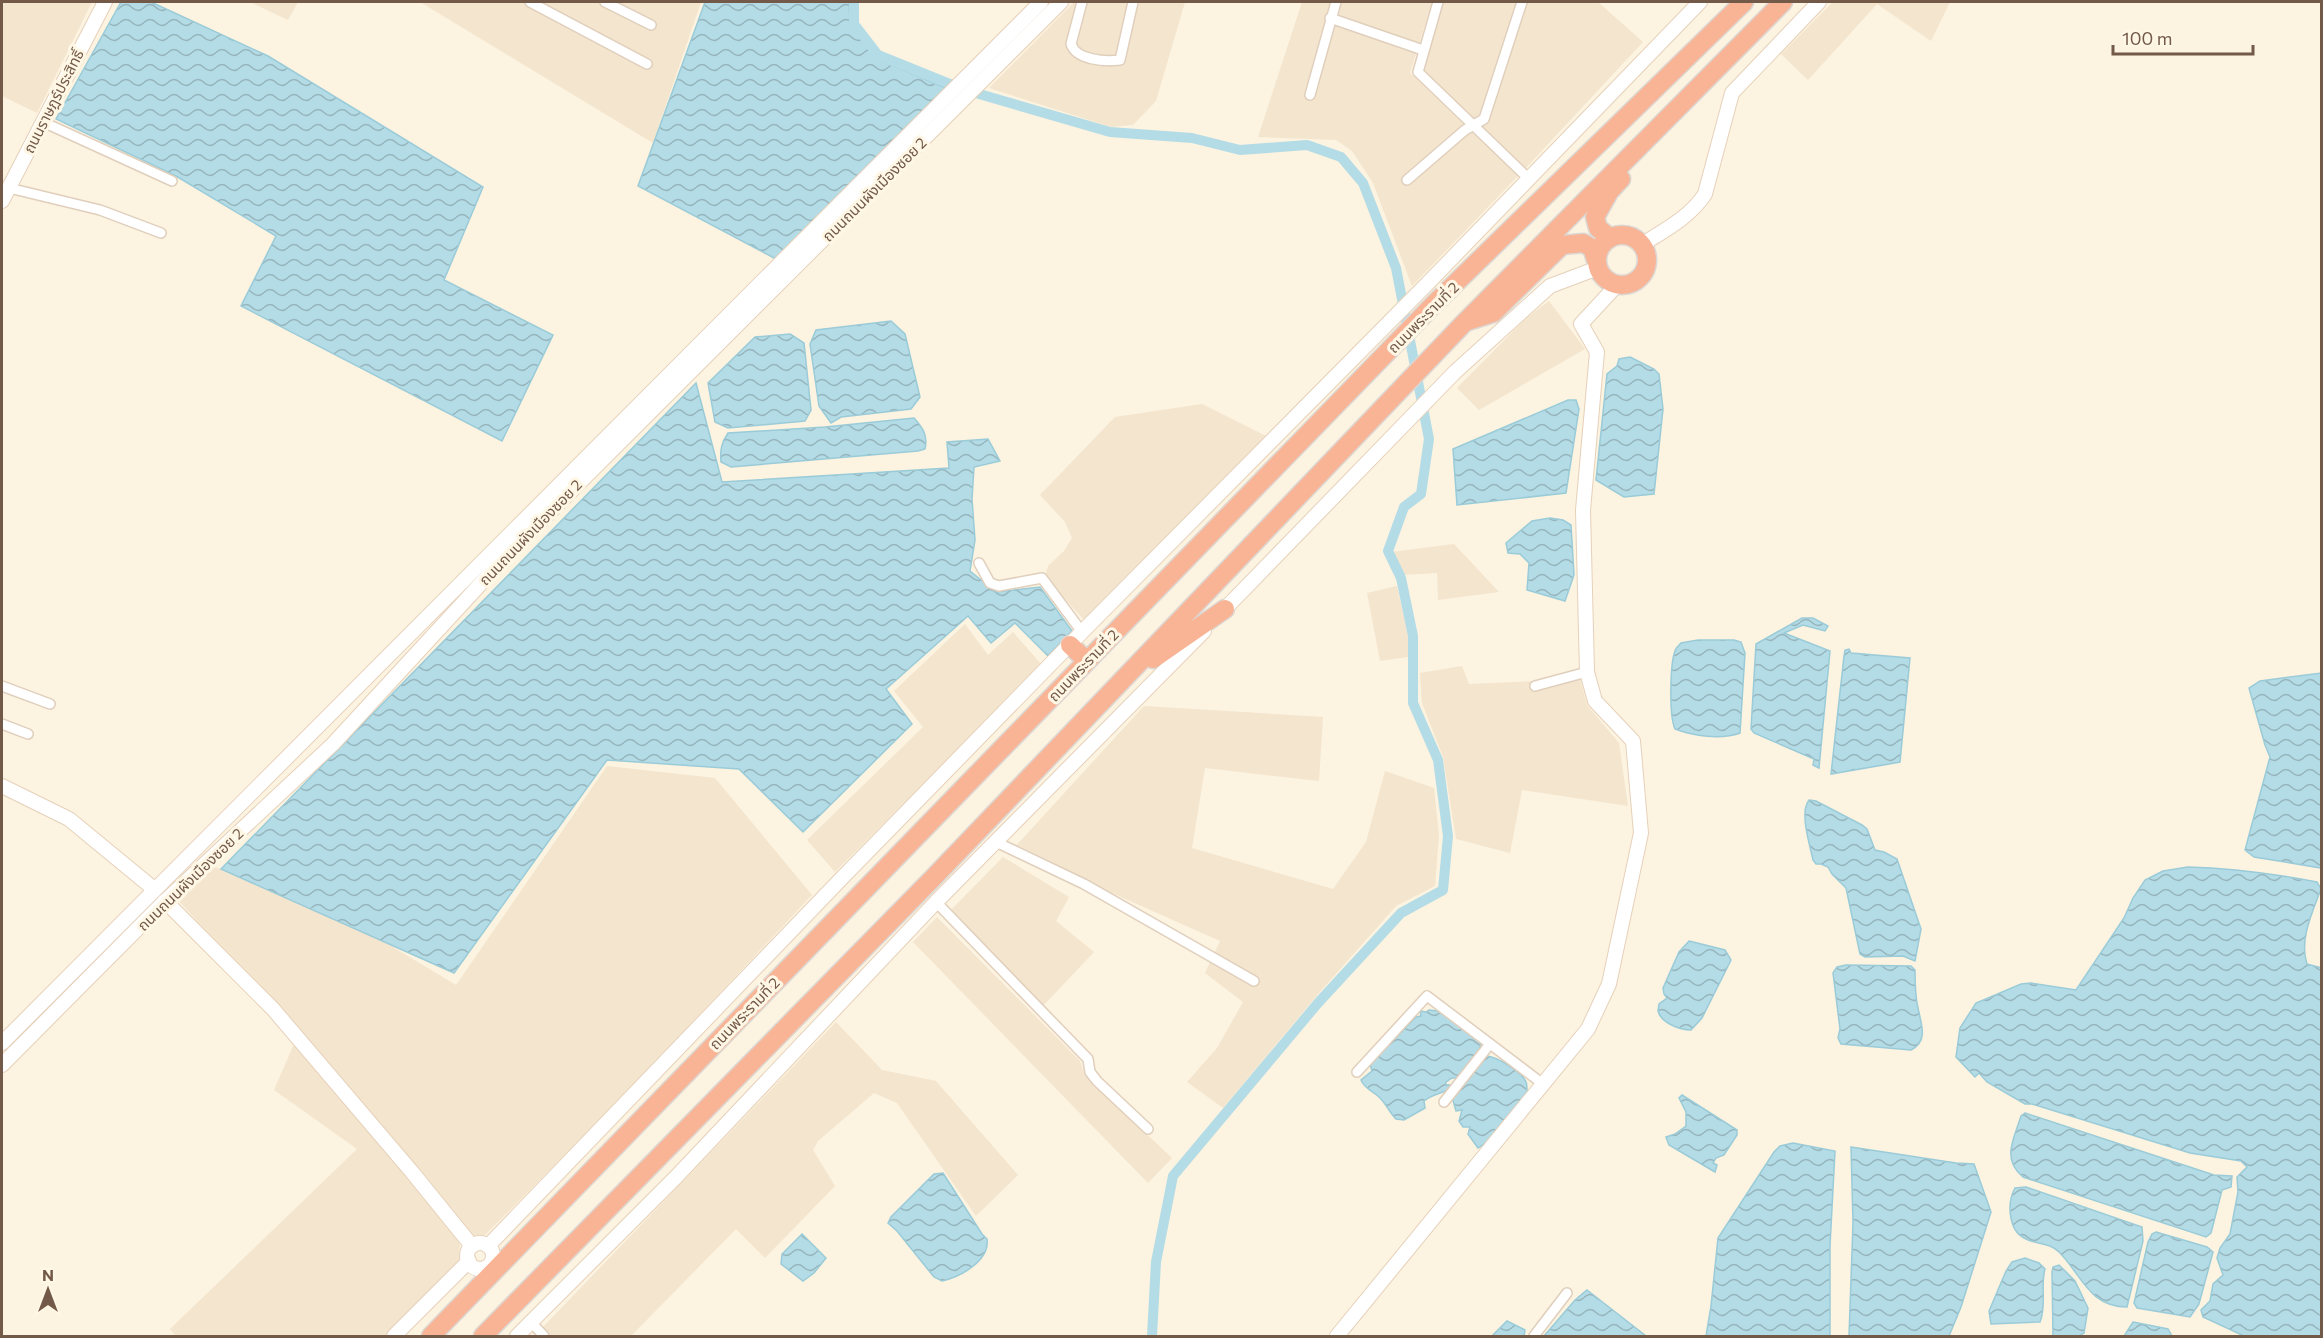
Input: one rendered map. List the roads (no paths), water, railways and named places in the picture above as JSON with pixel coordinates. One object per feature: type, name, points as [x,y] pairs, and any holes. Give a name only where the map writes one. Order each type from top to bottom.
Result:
[{"type":"highway","points":[[1698,47],[1732,2]]},
{"type":"highway","name":"ถนนพระรามที่ 2","points":[[431,1336],[492,1258],[1087,661],[1433,305],[1744,2]]},
{"type":"highway","points":[[483,1336],[934,877],[1464,323],[1695,90],[1771,5]]},
{"type":"highway","points":[[1610,238],[1598,228],[1595,217],[1609,192],[1664,134],[1695,90]]},
{"type":"highway","points":[[1464,323],[1493,313],[1562,245],[1583,243],[1592,248],[1597,264],[1602,276],[1617,285],[1625,285],[1641,277],[1647,261],[1641,244],[1627,236],[1618,235],[1610,238],[1598,251],[1597,264]]},
{"type":"highway","points":[[1114,688],[1225,609]]},
{"type":"highway","points":[[1076,639],[1087,661]]},
{"type":"street","name":"ถนนราษฎร์ประสิทธิ์","points":[[2,201],[8,181],[43,122],[105,2]]},
{"type":"street","points":[[530,2],[646,64]]},
{"type":"street","points":[[605,2],[651,25]]},
{"type":"street","name":"ถนนถนนผังเมืองซอย 2","points":[[2,1043],[1041,2]]},
{"type":"street","name":"ถนนถนนผังเมืองซอย 2","points":[[2,1065],[165,901],[333,744],[474,590],[612,449],[1061,2]]},
{"type":"street","points":[[1082,2],[1071,44],[1072,49],[1080,55],[1110,61],[1120,60],[1133,2]]},
{"type":"street","points":[[1310,95],[1335,2]]},
{"type":"street","points":[[1438,2],[1418,72],[1529,179]]},
{"type":"street","points":[[1407,180],[1465,130],[1484,120],[1522,2]]},
{"type":"street","name":"ถนนพระรามที่ 2","points":[[492,1258],[840,880],[1427,284],[1700,2]]},
{"type":"street","points":[[1641,244],[1676,224],[1698,204],[1705,194],[1732,93],[1820,2]]},
{"type":"street","points":[[1330,18],[1423,50]]},
{"type":"street","points":[[43,122],[172,181]]},
{"type":"street","points":[[8,181],[100,210],[161,233]]},
{"type":"street","points":[[517,1336],[676,1177],[936,902],[1439,389],[1550,286],[1597,264]]},
{"type":"street","points":[[1337,1336],[1588,1029],[1609,984],[1641,833],[1633,741],[1595,701],[1587,672],[1583,510],[1597,352],[1581,324],[1617,285]]},
{"type":"street","points":[[979,563],[990,583],[999,586],[1042,578],[1076,639]]},
{"type":"street","points":[[464,580],[474,590]]},
{"type":"street","points":[[1535,686],[1587,672]]},
{"type":"street","points":[[2,686],[50,704]]},
{"type":"street","points":[[2,724],[28,734]]},
{"type":"street","points":[[2,786],[69,819],[154,890]]},
{"type":"street","points":[[996,842],[1084,884],[1254,981]]},
{"type":"street","points":[[165,901],[273,1009],[472,1246]]},
{"type":"street","points":[[936,902],[1088,1059],[1090,1072],[1097,1081],[1148,1129]]},
{"type":"street","points":[[1357,1072],[1427,996],[1543,1084]]},
{"type":"street","points":[[1444,1102],[1490,1044]]},
{"type":"street","points":[[480,1243],[492,1258],[486,1267],[478,1268],[469,1261],[468,1253],[472,1246],[480,1243]]},
{"type":"street","points":[[394,1336],[469,1261]]},
{"type":"street","points":[[1534,1336],[1567,1293]]},
{"type":"street","points":[[531,1322],[544,1336]]},
{"type":"water","points":[[121,2],[151,2],[268,56],[483,187],[444,280],[553,335],[502,441],[241,306],[276,236],[176,176],[56,119]]},
{"type":"water","points":[[705,2],[849,2],[850,24],[879,60],[946,88],[778,260],[638,186]]},
{"type":"water","points":[[891,321],[905,334],[920,397],[911,409],[841,417],[831,423],[819,406],[810,344],[816,330]]},
{"type":"water","points":[[790,334],[804,343],[811,410],[805,421],[728,428],[715,422],[708,383],[755,337]]},
{"type":"water","points":[[1630,357],[1659,374],[1663,409],[1654,494],[1624,497],[1596,480],[1607,374],[1617,366],[1619,359]]},
{"type":"water","points":[[696,383],[722,482],[949,468],[947,442],[988,439],[1000,461],[974,467],[972,499],[975,540],[970,571],[996,592],[1040,587],[1072,631],[1048,656],[1015,623],[991,643],[968,616],[886,689],[912,724],[803,832],[739,769],[607,760],[454,973],[221,869]]},
{"type":"water","points":[[1568,400],[1576,400],[1579,409],[1566,493],[1457,505],[1453,449]]},
{"type":"water","points":[[914,418],[926,440],[925,449],[918,451],[731,467],[721,462],[722,447],[728,433],[825,427]]},
{"type":"water","points":[[1550,518],[1563,520],[1571,525],[1574,575],[1565,601],[1527,590],[1529,563],[1520,554],[1508,553],[1506,543],[1532,521]]},
{"type":"water","points":[[1802,618],[1813,618],[1828,626],[1825,631],[1803,625],[1784,633],[1830,651],[1819,768],[1813,765],[1814,759],[1754,733],[1751,729],[1756,644]]},
{"type":"water","points":[[1698,640],[1741,642],[1745,653],[1740,733],[1707,736],[1675,729],[1671,690],[1675,650],[1681,643]]},
{"type":"water","points":[[1849,649],[1851,653],[1910,658],[1900,762],[1831,774],[1844,656],[1845,650]]},
{"type":"water","points":[[2321,673],[2321,868],[2254,857],[2245,850],[2270,757],[2249,688],[2260,681]]},
{"type":"water","points":[[1809,800],[1816,801],[1862,825],[1867,829],[1875,850],[1897,859],[1921,929],[1915,961],[1903,956],[1865,957],[1860,954],[1846,888],[1828,867],[1816,864],[1813,860],[1805,820],[1806,805]]},
{"type":"water","points":[[2188,867],[2285,876],[2317,882],[2321,889],[2308,926],[2305,955],[2307,964],[2322,968],[2321,1336],[2244,1336],[2203,1317],[2201,1310],[2210,1301],[2213,1284],[2223,1275],[2217,1258],[2220,1248],[2230,1234],[2238,1192],[2237,1177],[2247,1167],[2241,1161],[2190,1153],[2032,1104],[2025,1104],[1987,1082],[1979,1073],[1975,1077],[1956,1057],[1960,1028],[1976,1003],[2021,984],[2031,983],[2076,990],[2124,918],[2145,880],[2163,871]]},
{"type":"water","points":[[1689,941],[1725,950],[1731,960],[1702,1018],[1691,1030],[1672,1025],[1663,1019],[1658,1011],[1659,1004],[1667,998],[1663,988],[1679,952]]},
{"type":"water","points":[[1846,965],[1911,966],[1915,970],[1916,999],[1922,1026],[1922,1037],[1917,1046],[1911,1050],[1841,1044],[1838,1038],[1840,1029],[1833,973],[1837,967]]},
{"type":"water","points":[[1420,1011],[1438,1011],[1480,1040],[1479,1050],[1459,1078],[1452,1078],[1446,1082],[1446,1085],[1452,1087],[1431,1096],[1424,1101],[1425,1108],[1404,1120],[1396,1119],[1382,1100],[1361,1080],[1372,1071],[1370,1064],[1416,1017],[1421,1016]]},
{"type":"water","points":[[1487,1056],[1503,1062],[1520,1074],[1526,1083],[1527,1092],[1486,1143],[1478,1148],[1468,1134],[1470,1127],[1463,1127],[1459,1121],[1462,1110],[1456,1111],[1452,1097]]},
{"type":"water","points":[[1682,1095],[1737,1130],[1737,1135],[1724,1155],[1716,1158],[1713,1163],[1717,1165],[1715,1172],[1669,1145],[1666,1137],[1686,1126],[1686,1112],[1679,1098]]},
{"type":"water","points":[[2025,1113],[2214,1175],[2232,1176],[2231,1187],[2222,1190],[2211,1233],[2206,1237],[2023,1177],[2012,1163],[2011,1148],[2021,1116]]},
{"type":"water","points":[[1793,1143],[1835,1151],[1830,1246],[1830,1336],[1706,1336],[1718,1238],[1774,1152],[1780,1146]]},
{"type":"water","points":[[1851,1147],[1974,1164],[1991,1212],[1961,1307],[1949,1336],[1849,1336],[1853,1223]]},
{"type":"water","points":[[943,1173],[987,1239],[987,1247],[979,1261],[972,1267],[957,1276],[942,1281],[934,1277],[888,1223],[891,1217],[934,1174]]},
{"type":"water","points":[[2026,1187],[2142,1227],[2143,1241],[2127,1307],[2114,1306],[2095,1296],[2059,1252],[2019,1234],[2010,1215],[2012,1194],[2015,1188]]},
{"type":"water","points":[[2156,1232],[2207,1247],[2213,1252],[2199,1304],[2190,1317],[2137,1308],[2134,1303],[2148,1242],[2152,1234]]},
{"type":"water","points":[[802,1234],[826,1258],[814,1273],[803,1281],[781,1264],[782,1254]]},
{"type":"water","points":[[2025,1258],[2039,1263],[2045,1269],[2040,1322],[1991,1324],[1989,1311],[2006,1271],[2012,1262]]},
{"type":"water","points":[[2059,1265],[2075,1281],[2088,1308],[2084,1333],[2079,1336],[2053,1336],[2052,1272],[2053,1267]]},
{"type":"water","points":[[1587,1290],[1646,1336],[1544,1336],[1575,1300]]},
{"type":"water","points":[[1507,1321],[1525,1330],[1524,1336],[1492,1336]]},
{"type":"water","points":[[2133,1322],[2168,1329],[2172,1336],[2124,1336]]},
{"type":"waterway","points":[[854,2],[854,24],[878,55],[962,89],[1110,132],[1192,138],[1240,150],[1307,145],[1341,157],[1363,183],[1396,268],[1429,439],[1421,494],[1404,507],[1388,551],[1401,578],[1413,636],[1413,703],[1438,760],[1448,836],[1443,890],[1401,913],[1318,1003],[1173,1176],[1156,1262],[1152,1336]]}]
